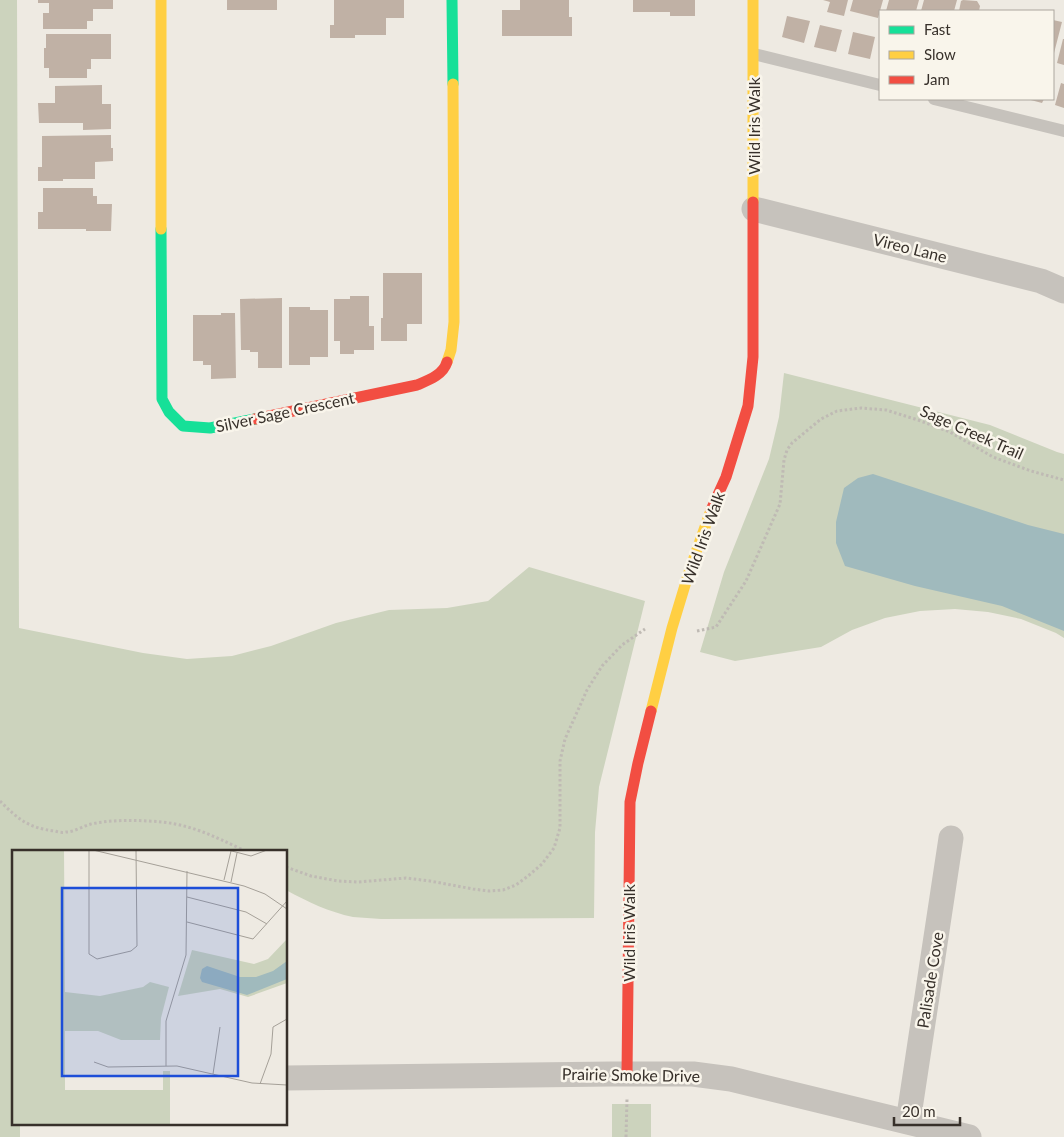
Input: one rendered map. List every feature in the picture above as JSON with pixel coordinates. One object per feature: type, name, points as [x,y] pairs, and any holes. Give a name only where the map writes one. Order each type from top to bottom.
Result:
[{"type":"street","name":"Silver Sage Crescent","points":[[161,0],[162,399],[169,412],[183,426],[210,428],[417,385],[433,378],[444,369],[452,350],[454,322],[452,0]]},
{"type":"street","name":"Wild Iris Walk","points":[[636,1074],[630,802],[672,628],[707,520],[726,477],[748,406],[753,357],[753,0]]},
{"type":"street","name":"Vireo Lane","points":[[754,209],[1041,281],[1064,291]]},
{"type":"street","name":"Palisade Cove","points":[[908,1122],[951,838]]},
{"type":"street","name":"Prairie Smoke Drive","points":[[288,1078],[693,1074],[731,1079],[969,1137]]},
{"type":"lane","points":[[754,54],[879,85]]},
{"type":"lane","points":[[938,100],[1064,131]]},
{"type":"path","name":"Sage Creek Trail","points":[[288,868],[310,876],[338,881],[358,882],[406,878],[489,891],[503,890],[516,885],[528,876],[542,864],[554,848],[560,828],[560,761],[565,738],[587,690],[602,666],[622,645],[650,625],[694,632],[716,627],[746,581],[780,504],[784,460],[787,450],[792,443],[820,419],[837,411],[861,408],[886,410],[950,432],[993,456],[1031,471],[1064,480]]},
{"type":"path","points":[[0,801],[15,816],[32,827],[45,830],[66,832],[91,824],[113,821],[160,822],[179,824],[202,831],[244,850]]},
{"type":"path","points":[[626,1137],[627,1099],[642,1092],[644,1084],[636,1074]]},
{"type":"green space","points":[[0,0],[17,0],[19,628],[143,653],[187,659],[232,656],[271,646],[336,623],[389,610],[447,608],[488,601],[529,567],[645,601],[599,787],[595,832],[594,918],[381,919],[353,917],[319,906],[288,891],[288,850],[12,850],[12,1124],[20,1124],[20,1137],[0,1137]]},
{"type":"green space","points":[[784,373],[990,425],[1064,454],[1064,638],[1021,619],[988,612],[955,609],[920,611],[885,618],[852,630],[821,647],[735,661],[700,652],[724,572],[769,459],[779,417]]},
{"type":"green space","points":[[612,1104],[651,1104],[651,1137],[612,1137]]},
{"type":"water","points":[[873,474],[1028,525],[1064,534],[1064,631],[1002,606],[915,586],[845,566],[836,543],[836,522],[844,488],[858,478]]},
{"type":"building","points":[[38,0],[113,0],[113,9],[93,9],[93,21],[87,21],[87,29],[43,29],[43,13],[49,13],[49,3],[38,3]]},
{"type":"building","points":[[227,0],[277,0],[277,10],[227,10]]},
{"type":"building","points":[[334,0],[404,0],[404,18],[386,18],[386,35],[355,35],[355,38],[330,38],[330,25],[334,25]]},
{"type":"building","points":[[520,0],[569,0],[569,17],[572,17],[572,36],[502,36],[502,10],[520,10]]},
{"type":"building","points":[[633,0],[695,0],[695,16],[670,16],[670,12],[633,12]]},
{"type":"building","points":[[823,0],[848,0],[844,16],[827,12],[830,2]]},
{"type":"building","points":[[853,0],[883,0],[878,18],[850,11]]},
{"type":"building","points":[[889,0],[919,0],[916,10],[886,10]]},
{"type":"building","points":[[924,0],[957,0],[954,10],[921,10]]},
{"type":"building","points":[[961,1],[977,1],[980,6],[979,10],[959,10]]},
{"type":"building","points":[[787,16],[810,21],[804,43],[782,37]]},
{"type":"building","points":[[1054,20],[1062,22],[1054,53]]},
{"type":"building","points":[[820,25],[842,30],[836,52],[814,47]]},
{"type":"building","points":[[853,32],[875,37],[870,59],[848,54]]},
{"type":"building","points":[[46,34],[111,34],[111,59],[91,59],[91,69],[87,69],[87,78],[49,78],[49,68],[44,68]]},
{"type":"building","points":[[1064,39],[1064,65],[1057,63]]},
{"type":"building","points":[[1061,83],[1064,84],[1064,108],[1055,105]]},
{"type":"building","points":[[102,85],[102,104],[111,104],[111,129],[83,130],[83,123],[39,123],[38,103],[55,103],[55,86]]},
{"type":"building","points":[[1031,100],[1044,100],[1042,103]]},
{"type":"building","points":[[111,135],[113,161],[95,162],[95,179],[38,181],[38,167],[42,167],[42,136]]},
{"type":"building","points":[[43,188],[93,188],[93,196],[97,196],[97,204],[112,204],[111,231],[38,229],[38,212],[43,212]]},
{"type":"building","points":[[383,273],[422,273],[422,324],[407,324],[407,341],[381,341]]},
{"type":"building","points":[[350,296],[369,296],[369,326],[374,326],[374,350],[354,350],[354,354],[340,354],[340,341],[334,341],[334,299],[350,299]]},
{"type":"building","points":[[282,298],[282,368],[258,368],[258,352],[241,350],[240,299]]},
{"type":"building","points":[[289,307],[310,307],[310,310],[328,310],[328,357],[310,357],[310,365],[289,365]]},
{"type":"building","points":[[221,313],[235,313],[236,378],[211,379],[211,365],[203,365],[203,361],[193,361],[193,315],[221,315]]},
{"type":"traffic: fast","points":[[452,0],[453,84]]},
{"type":"traffic: fast","points":[[161,229],[162,399],[169,412],[183,426],[210,428],[255,419]]},
{"type":"traffic: slow","points":[[161,0],[161,229]]},
{"type":"traffic: slow","points":[[753,0],[753,202]]},
{"type":"traffic: slow","points":[[447,362],[451,350],[454,322],[453,84]]},
{"type":"traffic: slow","points":[[651,711],[672,628],[711,510]]},
{"type":"traffic: jam","points":[[711,510],[726,477],[748,406],[753,357],[753,202]]},
{"type":"traffic: jam","points":[[255,419],[417,385],[439,374],[447,362]]},
{"type":"traffic: jam","points":[[627,1074],[630,802],[651,711]]}]
